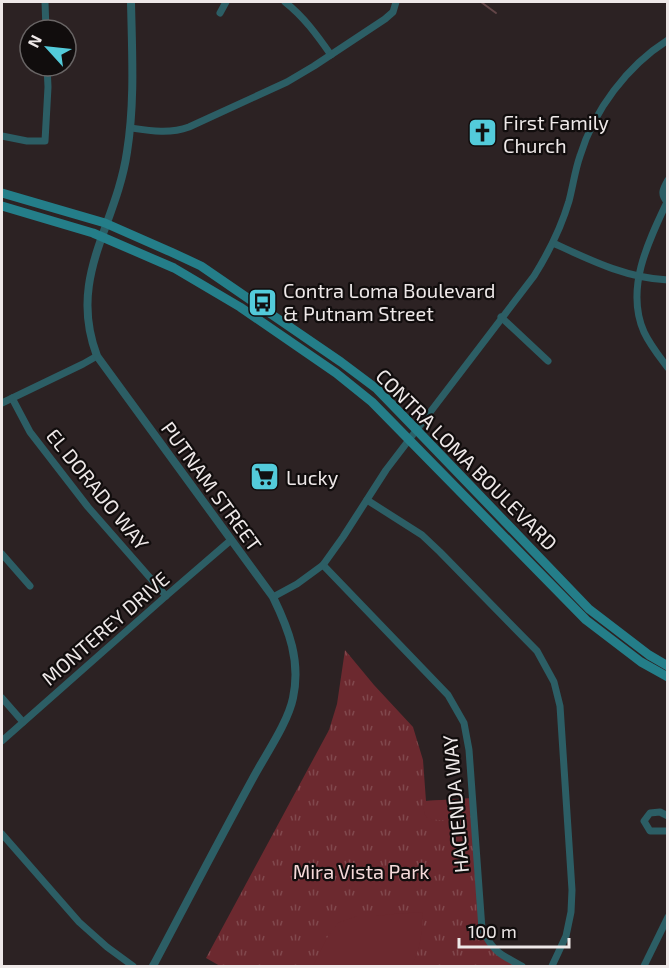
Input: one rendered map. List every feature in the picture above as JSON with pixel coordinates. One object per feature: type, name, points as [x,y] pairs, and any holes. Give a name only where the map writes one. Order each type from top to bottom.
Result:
[{"type":"main road","name":"CONTRA LOMA BOULEVARD","points":[[2,193],[105,223],[201,266],[341,362],[376,389],[417,429],[589,609],[649,655],[668,666]]},
{"type":"main road","name":"CONTRA LOMA BOULEVARD","points":[[2,206],[101,236],[174,268],[240,307],[336,373],[372,402],[586,620],[641,662],[668,677]]},
{"type":"street","points":[[45,2],[46,18]]},
{"type":"street","name":"PUTNAM STREET","points":[[131,2],[133,72],[131,128],[121,177],[89,280],[86,302],[91,341],[97,356],[273,597],[285,621],[293,646],[295,676],[293,699],[285,721],[153,966]]},
{"type":"street","points":[[220,13],[226,2]]},
{"type":"street","points":[[285,2],[309,24],[331,55]]},
{"type":"street","points":[[131,128],[171,132],[189,127],[287,82],[385,19],[393,12],[396,2]]},
{"type":"street","points":[[273,597],[297,584],[323,565],[344,537],[386,470],[534,276],[553,243],[568,202],[580,156],[598,115],[630,71],[668,40]]},
{"type":"street","points":[[2,136],[27,141],[45,141],[48,78]]},
{"type":"street","points":[[668,180],[662,192],[667,202],[646,252],[636,294],[640,322],[648,339],[668,368]]},
{"type":"street","points":[[553,243],[600,264],[639,277],[668,280]]},
{"type":"street","points":[[501,317],[548,361]]},
{"type":"street","points":[[2,403],[97,356]]},
{"type":"street","name":"EL DORADO WAY","points":[[12,398],[30,432],[88,507],[166,596]]},
{"type":"street","points":[[367,500],[422,535],[440,552],[537,651],[554,682],[560,706],[572,912],[566,936],[552,966]]},
{"type":"street","name":"MONTEREY DRIVE","points":[[2,741],[231,540]]},
{"type":"street","points":[[2,554],[30,586]]},
{"type":"street","name":"HACIENDA WAY","points":[[323,565],[448,695],[464,723],[469,750],[482,929],[489,943],[502,956],[522,966]]},
{"type":"street","points":[[2,698],[23,722]]},
{"type":"street","points":[[668,816],[660,812],[650,813],[644,821],[650,831],[668,831]]},
{"type":"street","points":[[2,834],[79,922],[106,947],[133,966]]},
{"type":"street","points":[[644,966],[668,917]]},
{"type":"green space","name":"Mira Vista Park","points":[[345,650],[413,727],[423,760],[426,801],[472,798],[482,929],[488,943],[522,966],[220,966],[206,958],[329,730],[337,704]]},
{"type":"green space","points":[[464,799],[465,818],[438,820],[425,815],[424,801]]},
{"type":"green space","points":[[423,912],[419,947],[411,966],[313,966],[328,936],[338,923],[357,916]]},
{"type":"waterway","points":[[481,2],[496,13]]},
{"type":"place","name":"First Family Church","points":[[482,133]]},
{"type":"place","name":"Contra Loma Boulevard & Putnam Street","points":[[262,302]]},
{"type":"place","name":"Lucky","points":[[265,477]]}]
